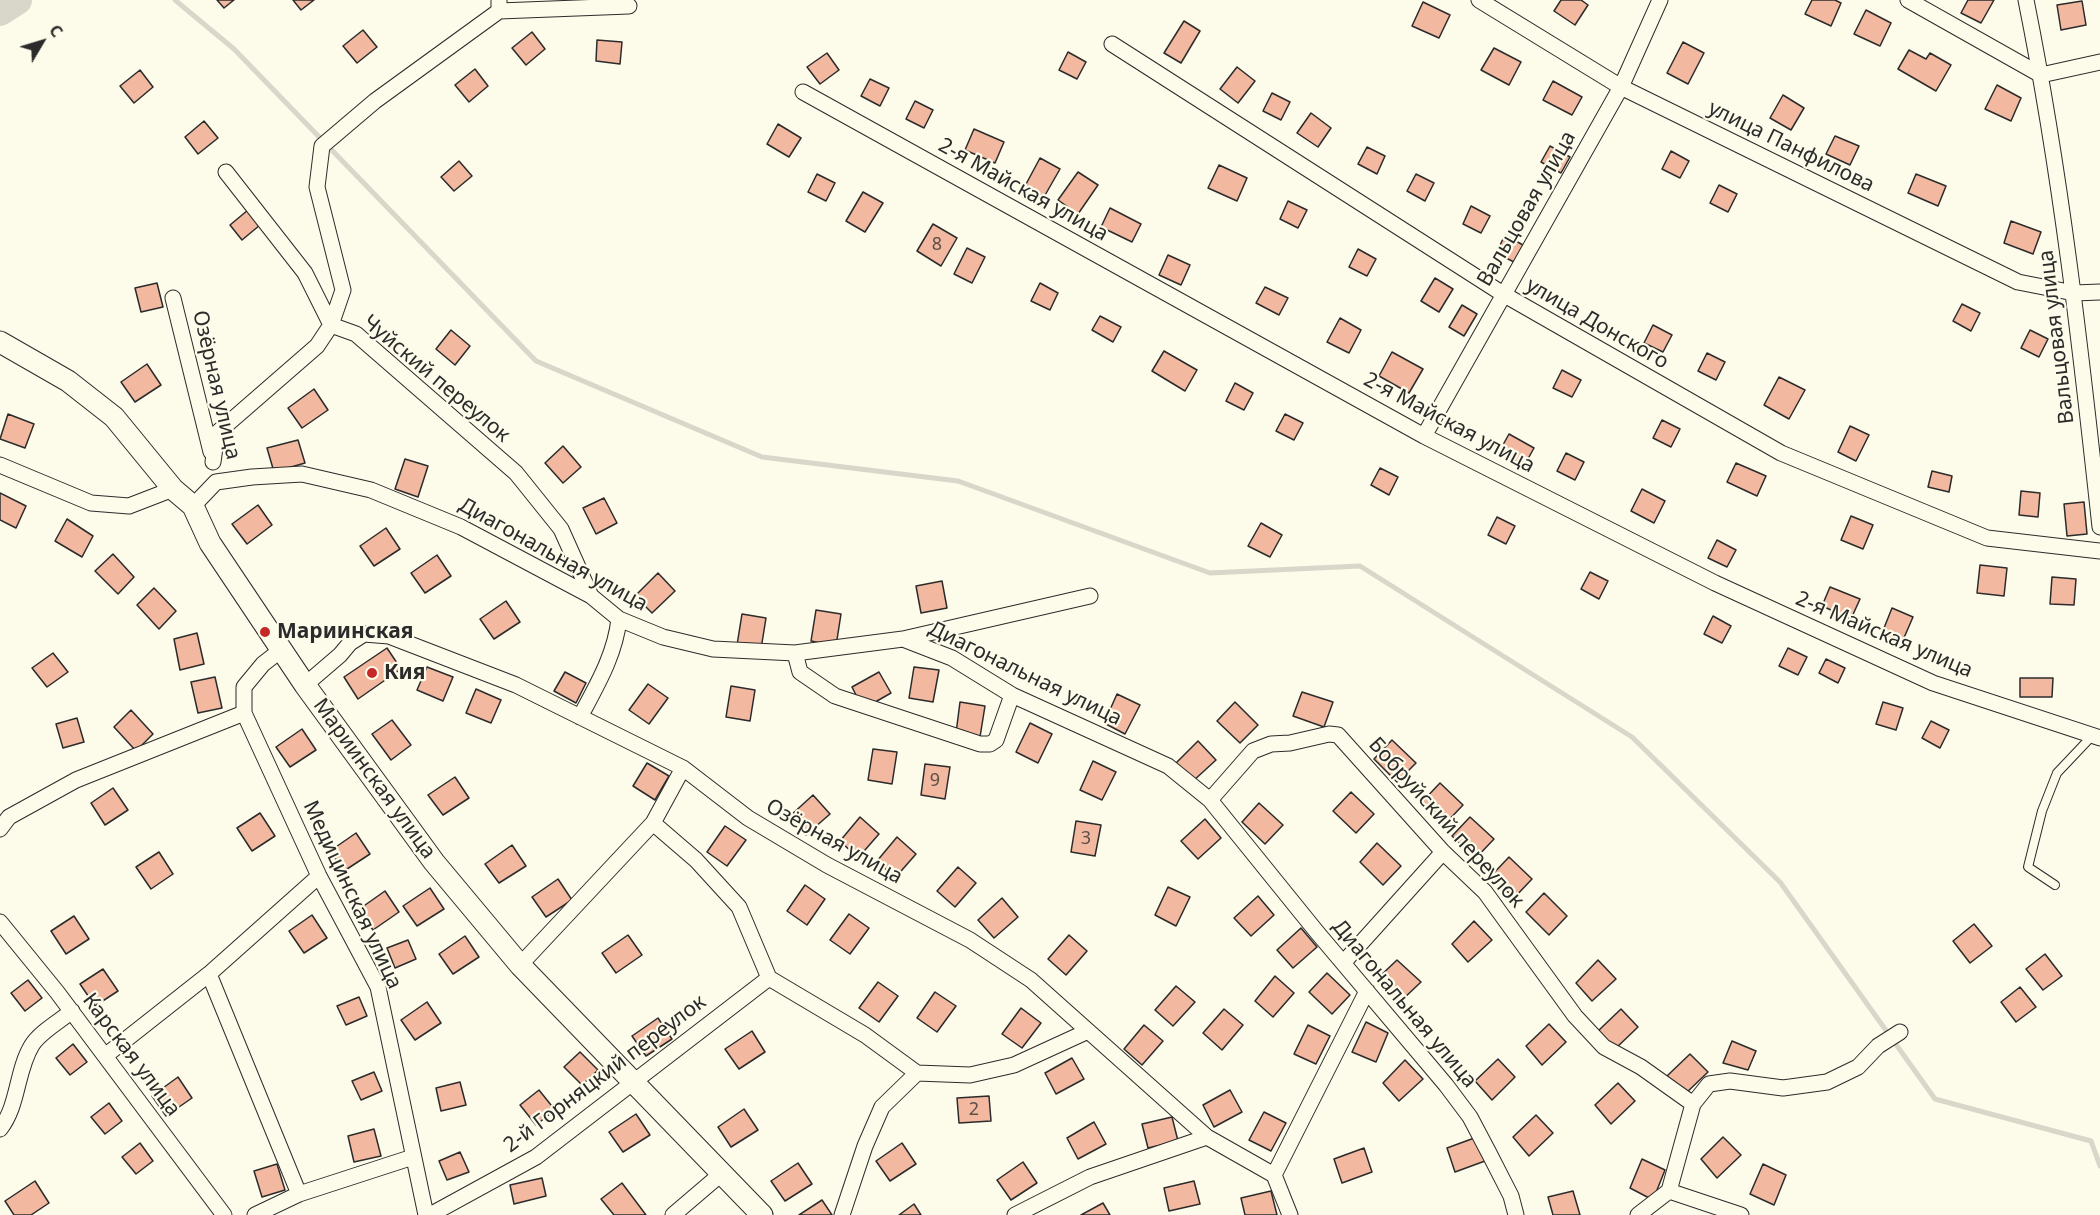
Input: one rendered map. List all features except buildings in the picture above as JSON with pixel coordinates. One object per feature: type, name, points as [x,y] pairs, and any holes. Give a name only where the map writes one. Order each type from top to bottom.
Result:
[{"type":"main road","name":"Мариинская улица","points":[[0,342],[68,381],[114,417],[173,489],[193,506],[210,543],[281,650],[434,862],[520,965],[762,1215]]},
{"type":"street","name":"улица Панфилова","points":[[1479,0],[1621,87],[2018,282],[2074,292],[2100,292]]},
{"type":"street","name":"Вальцовая улица","points":[[1424,436],[1621,87],[1660,0]]},
{"type":"street","points":[[1908,0],[2041,75],[2100,62]]},
{"type":"street","name":"Вальцовая улица","points":[[2026,0],[2041,75],[2074,292],[2100,527]]},
{"type":"street","points":[[213,462],[217,433],[317,346],[331,325],[343,290],[316,187],[322,146],[375,101],[499,6],[629,6]]},
{"type":"street","name":"улица Донского","points":[[1112,44],[1503,294],[1781,453],[1987,538],[2100,551]]},
{"type":"street","name":"2-я Майская улица","points":[[802,92],[1424,436],[1715,583],[1933,683],[2096,737]]},
{"type":"street","name":"Чуйский переулок","points":[[226,172],[305,273],[331,325],[356,334],[516,473],[561,529],[591,596]]},
{"type":"street","name":"Озёрная улица","points":[[173,298],[216,482]]},
{"type":"street","points":[[0,465],[91,503],[129,506],[173,489]]},
{"type":"street","name":"Диагональная улица","points":[[216,482],[302,474],[371,490],[461,527],[591,596],[619,619],[663,637],[712,649],[795,653],[903,639],[952,658],[1012,695],[1168,766],[1210,800],[1316,931],[1446,1085],[1470,1118],[1511,1196],[1516,1215]]},
{"type":"street","points":[[193,506],[216,482]]},
{"type":"street","points":[[903,639],[1090,596]]},
{"type":"street","points":[[580,717],[607,666],[617,636],[619,619]]},
{"type":"street","name":"Озёрная улица","points":[[305,685],[357,638],[364,634],[389,636],[516,685],[683,768],[748,818],[827,865],[970,940],[1031,980],[1086,1032],[1207,1137],[1274,1174]]},
{"type":"street","name":"Медицинская улица","points":[[281,650],[263,664],[244,687],[244,713],[319,876],[378,987],[413,1157],[428,1215]]},
{"type":"street","points":[[795,653],[800,672],[835,696],[980,744],[990,744],[996,740],[1012,695]]},
{"type":"street","points":[[3,817],[76,780],[244,713]]},
{"type":"street","name":"Бобруйский переулок","points":[[1210,800],[1253,752],[1270,744],[1290,743],[1329,734],[1338,735],[1443,852],[1485,892],[1575,1016],[1604,1047],[1641,1067],[1693,1104]]},
{"type":"street","points":[[520,965],[653,823],[683,768]]},
{"type":"street","points":[[653,823],[696,860],[739,907],[769,978],[865,1035],[916,1073],[970,1076],[1014,1065],[1086,1032]]},
{"type":"street","points":[[1344,962],[1443,852]]},
{"type":"street","points":[[105,1056],[209,974],[319,876]]},
{"type":"street","name":"Карская улица","points":[[0,922],[72,1011],[224,1215]]},
{"type":"street","points":[[209,974],[298,1194]]},
{"type":"street","name":"2-й Горняцкий переулок","points":[[428,1215],[536,1157],[769,978]]},
{"type":"street","points":[[1290,1215],[1274,1174],[1367,991]]},
{"type":"street","points":[[0,1129],[9,1118],[26,1056],[34,1042],[72,1011]]},
{"type":"street","points":[[1638,1215],[1669,1191],[1693,1104],[1709,1084],[1730,1081],[1783,1088],[1827,1082],[1858,1067],[1878,1047],[1900,1032]]},
{"type":"street","points":[[842,1215],[865,1146],[882,1107],[916,1073]]},
{"type":"street","points":[[1015,1215],[1090,1177],[1207,1137]]},
{"type":"street","points":[[255,1215],[298,1194],[413,1157]]},
{"type":"street","points":[[673,1215],[721,1174]]},
{"type":"street","points":[[1669,1191],[1741,1215]]},
{"type":"lane","points":[[2055,885],[2028,867],[2036,833],[2057,773],[2096,737]]},
{"type":"waterway","points":[[0,11],[17,0]]},
{"type":"waterway","points":[[175,0],[234,49],[536,361],[762,457],[958,481],[1210,573],[1360,566],[1632,737],[1780,882],[1935,1099],[2091,1141],[2100,1166]]},
{"type":"place","name":"Мариинская","points":[[265,632]]},
{"type":"place","name":"Кия","points":[[372,673]]}]
